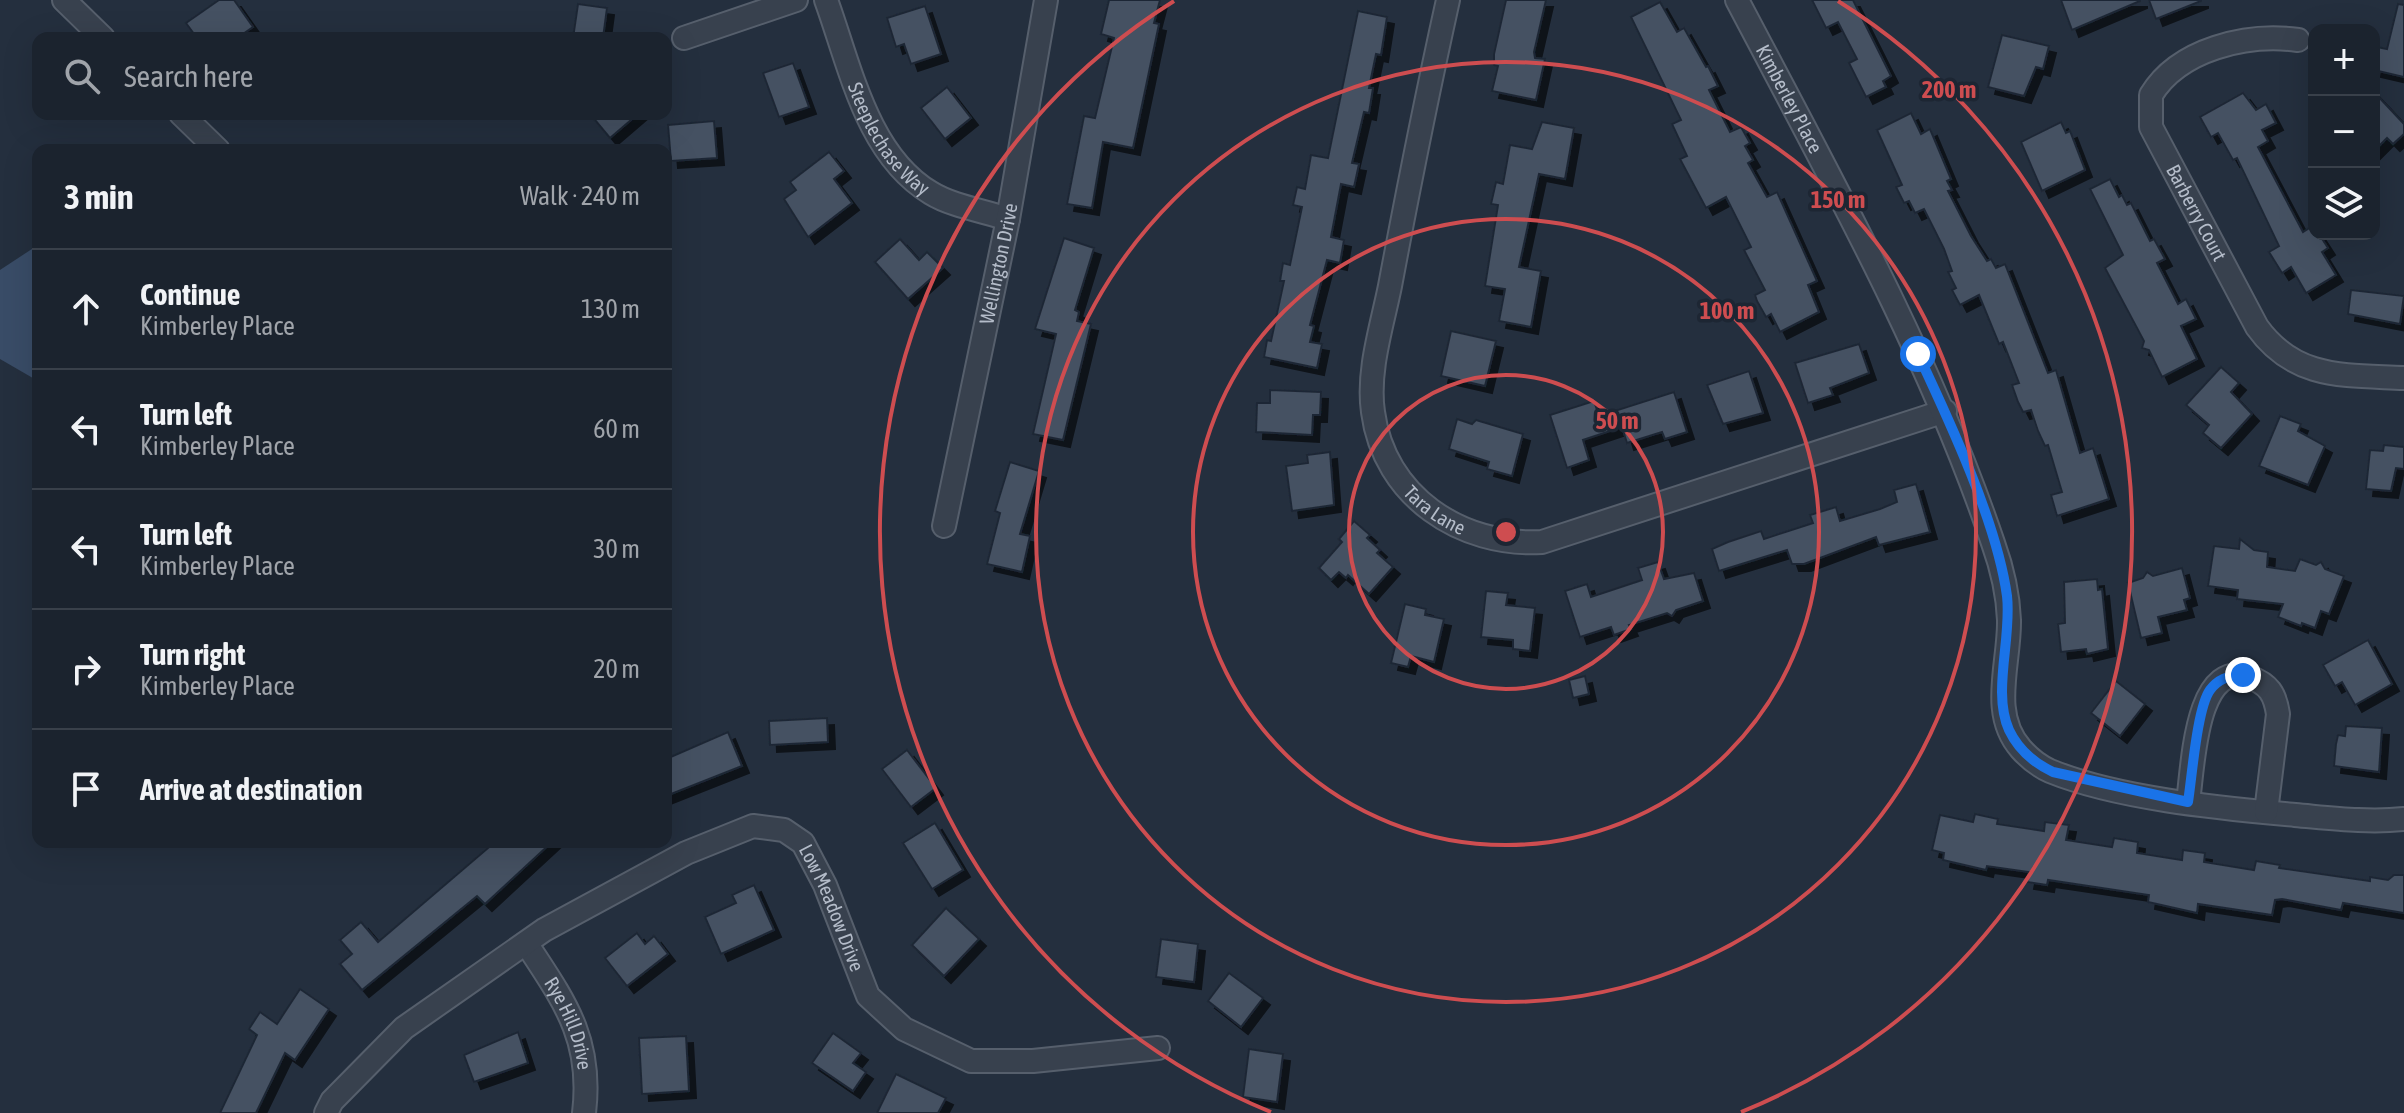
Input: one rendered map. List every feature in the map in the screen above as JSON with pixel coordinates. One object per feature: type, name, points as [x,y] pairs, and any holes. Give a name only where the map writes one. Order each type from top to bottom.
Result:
[{"type":"street","points":[[64,0],[97,32]]},
{"type":"street","points":[[684,38],[796,0]]},
{"type":"street","name":"Steeplechase Way","points":[[826,0],[875,132],[896,165],[932,194],[1008,219]]},
{"type":"street","name":"Wellington Drive","points":[[944,526],[1008,219],[1046,0]]},
{"type":"street","name":"Tara Lane","points":[[1448,0],[1417,142],[1371,389],[1383,451],[1405,486],[1422,505],[1460,529],[1481,537],[1542,542],[1945,411]]},
{"type":"street","name":"Kimberley Place","points":[[1737,0],[1945,411],[1995,548],[2006,593],[2009,632],[2004,709],[2009,729],[2020,748],[2039,765],[2053,772],[2188,802],[2266,812],[2404,819]]},
{"type":"street","name":"Barberry Court","points":[[2298,40],[2271,37],[2246,39],[2172,69],[2151,95],[2151,127],[2270,346],[2290,361],[2312,370],[2404,378]]},
{"type":"street","points":[[187,120],[212,144]]},
{"type":"street","points":[[2188,802],[2205,700],[2217,683],[2232,675],[2243,675],[2267,685],[2276,700],[2278,714],[2266,812]]},
{"type":"street","name":"Low Meadow Drive","points":[[326,1113],[332,1101],[404,1028],[526,943],[617,888],[686,853],[753,826],[784,830],[803,843],[825,885],[868,996],[904,1029],[971,1061],[1033,1061],[1158,1048]]},
{"type":"street","name":"Rye Hill Drive","points":[[526,943],[572,1013],[588,1084],[584,1113]]},
{"type":"water","points":[[32,249],[32,378],[0,359],[0,270]]},
{"type":"building","points":[[219,0],[234,0],[253,27],[246,32],[193,32],[186,23]]},
{"type":"building","points":[[1109,0],[1160,0],[1154,23],[1159,24],[1133,148],[1103,142],[1092,208],[1067,204],[1084,116],[1095,118],[1114,38],[1101,34]]},
{"type":"building","points":[[1506,0],[1546,0],[1534,52],[1535,58],[1545,59],[1536,100],[1492,91],[1498,66],[1494,65],[1494,54]]},
{"type":"building","points":[[1812,0],[1853,0],[1891,76],[1883,81],[1886,87],[1866,97],[1849,63],[1857,59],[1838,22],[1826,28]]},
{"type":"building","points":[[2061,0],[2140,0],[2140,1],[2072,30]]},
{"type":"building","points":[[2149,0],[2201,0],[2201,1],[2156,19]]},
{"type":"building","points":[[1660,2],[1677,32],[1684,28],[1708,66],[1718,86],[1709,90],[1730,132],[1741,127],[1750,143],[1745,146],[1753,160],[1748,163],[1767,197],[1777,192],[1817,281],[1808,285],[1819,312],[1780,332],[1771,314],[1766,317],[1757,301],[1755,295],[1765,290],[1744,250],[1751,247],[1726,197],[1706,208],[1680,159],[1687,156],[1672,124],[1681,120],[1631,17]]},
{"type":"building","points":[[578,4],[607,8],[604,32],[574,32]]},
{"type":"building","points":[[2398,4],[2404,5],[2404,77],[2380,71],[2380,48],[2387,49]]},
{"type":"building","points":[[925,6],[941,54],[911,64],[904,44],[896,47],[887,18]]},
{"type":"building","points":[[1358,11],[1387,17],[1381,55],[1376,54],[1369,88],[1373,88],[1369,113],[1364,112],[1352,163],[1359,164],[1354,187],[1341,184],[1331,237],[1344,240],[1340,263],[1327,260],[1310,325],[1314,326],[1310,342],[1322,344],[1317,368],[1264,357],[1267,340],[1271,341],[1284,281],[1280,281],[1283,263],[1290,265],[1302,207],[1293,205],[1297,187],[1305,189],[1311,155],[1328,158]]},
{"type":"building","points":[[2002,35],[2049,46],[2043,69],[2036,67],[2024,96],[1988,87]]},
{"type":"building","points":[[793,63],[809,107],[779,117],[763,73]]},
{"type":"building","points":[[947,87],[971,118],[945,139],[921,108]]},
{"type":"building","points":[[2243,93],[2256,110],[2266,104],[2276,123],[2262,130],[2268,141],[2258,147],[2303,232],[2308,229],[2308,240],[2323,240],[2328,248],[2322,252],[2336,275],[2306,293],[2291,267],[2282,273],[2269,252],[2279,246],[2237,158],[2233,160],[2218,133],[2211,137],[2200,117]]},
{"type":"building","points":[[2380,98],[2404,124],[2404,134],[2393,144],[2387,138],[2380,145]]},
{"type":"building","points":[[1911,113],[1921,134],[1930,129],[1951,179],[1947,181],[1952,190],[1948,191],[1971,236],[1987,261],[1991,259],[1996,268],[2005,264],[2048,373],[2056,370],[2080,453],[2093,448],[2109,499],[2057,516],[2051,495],[2062,492],[2048,445],[2045,446],[2031,410],[2023,412],[2018,402],[2012,385],[2019,383],[2003,342],[1999,344],[1979,295],[1960,305],[1952,290],[1956,288],[1948,272],[1952,271],[1944,249],[1924,209],[1915,213],[1909,201],[1904,203],[1896,187],[1902,185],[1877,130]]},
{"type":"building","points":[[595,120],[631,120],[610,138]]},
{"type":"building","points":[[714,121],[717,158],[672,161],[668,125]]},
{"type":"building","points":[[1542,122],[1574,128],[1565,179],[1539,174],[1519,267],[1541,271],[1531,327],[1499,321],[1505,289],[1485,286],[1498,205],[1491,204],[1496,182],[1503,184],[1510,145],[1532,149]]},
{"type":"building","points":[[2061,122],[2066,133],[2070,131],[2085,170],[2042,191],[2021,142]]},
{"type":"building","points":[[829,152],[844,171],[834,179],[852,203],[808,237],[784,199],[796,190],[790,182]]},
{"type":"building","points":[[2110,179],[2119,197],[2122,195],[2127,205],[2131,203],[2150,241],[2154,239],[2165,259],[2157,263],[2178,304],[2186,299],[2196,319],[2181,326],[2197,359],[2162,377],[2149,350],[2142,348],[2144,341],[2105,268],[2123,255],[2090,189]]},
{"type":"building","points":[[1064,238],[1094,248],[1075,310],[1079,312],[1077,321],[1091,324],[1063,440],[1033,434],[1056,334],[1035,329]]},
{"type":"building","points":[[900,239],[919,260],[927,252],[943,268],[908,299],[875,262]]},
{"type":"building","points":[[2351,290],[2404,296],[2400,324],[2348,314]]},
{"type":"building","points":[[1451,331],[1496,341],[1485,386],[1441,376]]},
{"type":"building","points":[[1859,344],[1869,373],[1830,388],[1833,395],[1808,403],[1795,363]]},
{"type":"building","points":[[2221,367],[2239,383],[2231,392],[2252,414],[2221,448],[2203,433],[2209,425],[2186,405]]},
{"type":"building","points":[[1749,371],[1763,413],[1723,424],[1707,385]]},
{"type":"building","points":[[1270,390],[1321,392],[1320,415],[1313,415],[1312,435],[1256,432],[1257,403],[1270,403]]},
{"type":"building","points":[[1674,392],[1687,432],[1665,439],[1662,432],[1627,443],[1622,427],[1583,440],[1589,460],[1567,468],[1550,415],[1594,401],[1599,416]]},
{"type":"building","points":[[2280,416],[2301,424],[2298,431],[2325,446],[2308,485],[2259,466]]},
{"type":"building","points":[[1457,419],[1472,424],[1476,420],[1523,434],[1512,476],[1487,469],[1489,462],[1449,449]]},
{"type":"building","points":[[2384,445],[2404,447],[2404,469],[2396,468],[2391,491],[2366,489],[2370,450],[2383,451]]},
{"type":"building","points":[[1330,452],[1334,505],[1292,511],[1286,466],[1308,463],[1307,455]]},
{"type":"building","points":[[1010,462],[1039,471],[1020,534],[1030,536],[1022,572],[987,564],[1000,513],[995,511]]},
{"type":"building","points":[[1916,484],[1930,532],[1879,545],[1876,537],[1804,564],[1792,564],[1787,550],[1719,571],[1712,549],[1761,531],[1764,539],[1813,523],[1810,515],[1836,507],[1840,521],[1880,509],[1897,502],[1894,490]]},
{"type":"building","points":[[1354,521],[1370,535],[1367,538],[1380,550],[1377,553],[1393,567],[1369,594],[1348,575],[1346,578],[1339,572],[1331,580],[1319,568],[1342,542],[1339,539]]},
{"type":"building","points":[[2240,539],[2254,550],[2268,552],[2267,567],[2295,571],[2300,559],[2316,565],[2321,562],[2325,569],[2344,576],[2329,614],[2321,611],[2315,628],[2278,617],[2283,604],[2237,599],[2238,590],[2208,586],[2214,546],[2239,549]]},
{"type":"building","points":[[1658,562],[1664,579],[1694,573],[1703,601],[1676,610],[1672,616],[1667,613],[1629,625],[1631,629],[1614,635],[1611,627],[1580,637],[1565,591],[1587,584],[1591,597],[1642,580],[1638,568]]},
{"type":"building","points":[[2182,568],[2190,598],[2184,600],[2187,610],[2158,617],[2162,633],[2141,638],[2128,583],[2143,578],[2147,572],[2153,576]]},
{"type":"building","points":[[2097,579],[2098,590],[2102,589],[2108,649],[2087,654],[2086,649],[2061,652],[2058,624],[2065,623],[2064,582]]},
{"type":"building","points":[[1486,591],[1508,593],[1506,605],[1535,608],[1530,651],[1513,649],[1513,640],[1481,637]]},
{"type":"building","points":[[1405,604],[1426,609],[1425,615],[1444,619],[1434,662],[1411,656],[1408,667],[1391,663]]},
{"type":"building","points":[[2368,640],[2392,684],[2355,705],[2342,682],[2335,686],[2323,665]]},
{"type":"building","points":[[1585,676],[1589,694],[1573,698],[1569,680]]},
{"type":"building","points":[[2116,681],[2145,704],[2120,736],[2091,713]]},
{"type":"building","points":[[827,718],[828,742],[770,745],[769,721]]},
{"type":"building","points":[[2346,726],[2382,728],[2379,772],[2334,766],[2338,735],[2345,736]]},
{"type":"building","points":[[728,732],[742,766],[672,794],[672,756]]},
{"type":"building","points":[[907,750],[936,788],[911,807],[882,769]]},
{"type":"building","points":[[1975,814],[1998,819],[1997,824],[2044,831],[2045,822],[2069,825],[2066,840],[2112,847],[2114,838],[2138,842],[2137,853],[2182,860],[2183,850],[2205,853],[2204,862],[2254,870],[2256,861],[2280,865],[2279,868],[2370,881],[2370,877],[2388,880],[2394,875],[2404,875],[2404,913],[2343,903],[2341,910],[2282,899],[2275,900],[2272,915],[2198,904],[2197,913],[2148,902],[2149,895],[2048,880],[2047,885],[2027,882],[2029,872],[1987,866],[1986,870],[1943,860],[1944,853],[1932,850],[1940,815],[1973,822]]},
{"type":"building","points":[[935,823],[963,870],[932,889],[903,843]]},
{"type":"building","points":[[488,848],[546,848],[485,904],[477,896],[362,990],[340,964],[352,954],[340,940],[361,922],[378,942]]},
{"type":"building","points":[[754,885],[774,930],[721,954],[705,917],[736,903],[732,895]]},
{"type":"building","points":[[946,908],[979,939],[944,976],[912,945]]},
{"type":"building","points":[[637,933],[645,944],[654,936],[668,954],[627,986],[605,958]]},
{"type":"building","points":[[1161,939],[1198,944],[1194,982],[1156,977]]},
{"type":"building","points":[[1229,973],[1263,998],[1241,1027],[1208,1001]]},
{"type":"building","points":[[300,989],[329,1009],[295,1060],[285,1053],[256,1113],[220,1113],[257,1035],[249,1029],[260,1012],[277,1024]]},
{"type":"building","points":[[518,1032],[528,1063],[474,1082],[464,1055]]},
{"type":"building","points":[[833,1033],[861,1053],[853,1063],[866,1072],[853,1091],[812,1063]]},
{"type":"building","points":[[686,1036],[689,1091],[642,1094],[639,1038]]},
{"type":"building","points":[[1249,1049],[1283,1054],[1277,1102],[1243,1097]]},
{"type":"building","points":[[896,1074],[946,1098],[938,1113],[877,1113]]},
{"type":"route","points":[[1918,354],[1945,411],[1999,561],[2009,618],[2003,682],[2004,709],[2009,729],[2020,748],[2039,765],[2053,772],[2188,802],[2205,700],[2217,683],[2232,675],[2243,675]]}]
